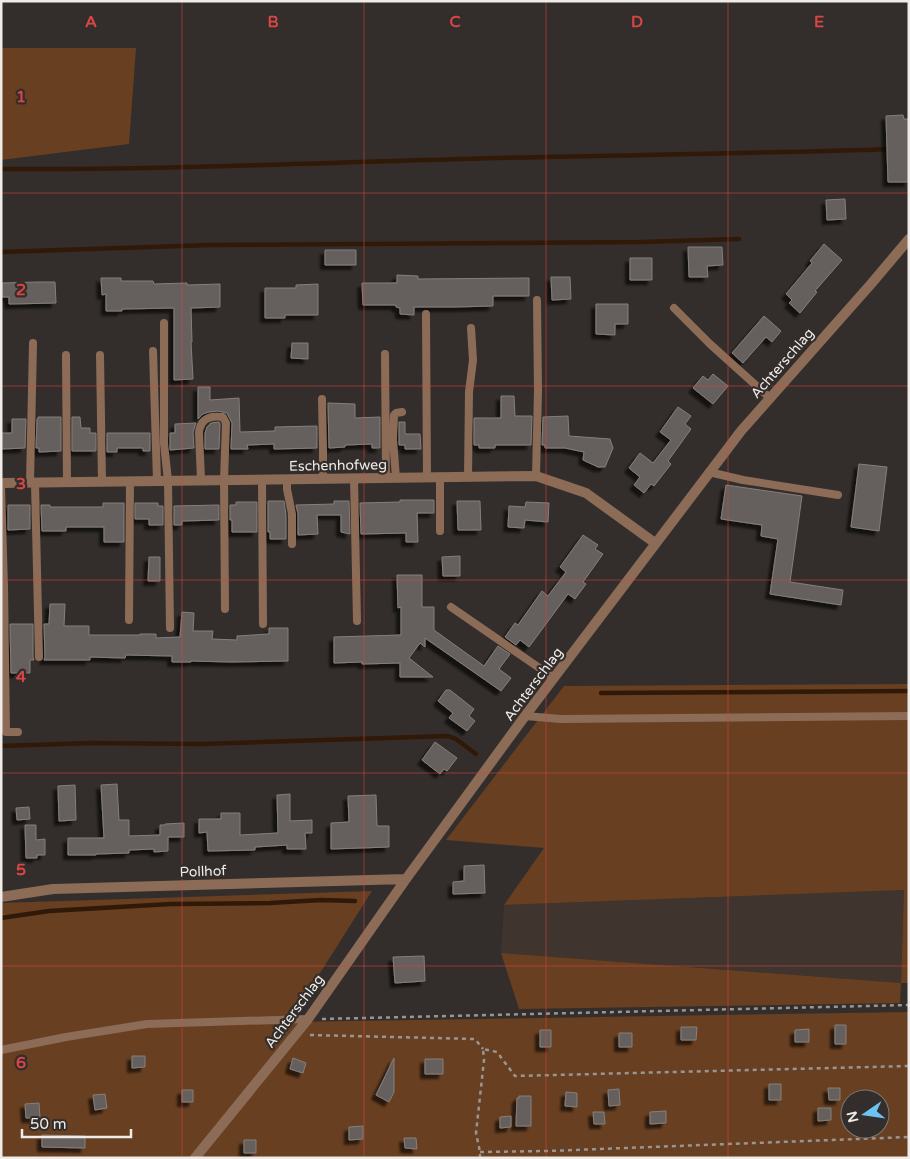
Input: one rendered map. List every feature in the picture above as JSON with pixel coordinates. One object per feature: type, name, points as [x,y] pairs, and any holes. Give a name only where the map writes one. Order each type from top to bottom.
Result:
[{"type":"street","name":"Achterschlag","points":[[195,1158],[308,1019],[406,879],[525,716],[709,472],[741,431],[909,239]]},
{"type":"street","name":"Eschenhofweg","points":[[1,485],[67,482],[536,476],[586,493],[655,543]]},
{"type":"street","name":"Pollhof","points":[[1,897],[53,889],[406,879]]},
{"type":"lane","points":[[536,476],[538,391],[537,300]]},
{"type":"lane","points":[[674,308],[710,344],[770,398]]},
{"type":"lane","points":[[426,314],[428,478]]},
{"type":"lane","points":[[164,323],[164,443],[168,481],[170,628]]},
{"type":"lane","points":[[468,477],[469,392],[473,360],[471,328]]},
{"type":"lane","points":[[32,342],[32,483],[39,657]]},
{"type":"lane","points":[[153,351],[157,481]]},
{"type":"lane","points":[[385,354],[391,478]]},
{"type":"lane","points":[[66,355],[67,482]]},
{"type":"lane","points":[[100,356],[102,482]]},
{"type":"lane","points":[[322,399],[323,479]]},
{"type":"lane","points":[[391,478],[394,415],[402,412]]},
{"type":"lane","points":[[200,480],[200,425],[206,419],[218,416],[223,417],[226,423],[224,480],[225,609]]},
{"type":"lane","points":[[709,472],[743,480],[838,495]]},
{"type":"lane","points":[[440,477],[440,531]]},
{"type":"lane","points":[[354,478],[357,621]]},
{"type":"lane","points":[[287,479],[292,514],[292,544]]},
{"type":"lane","points":[[262,480],[263,624]]},
{"type":"lane","points":[[129,620],[130,481]]},
{"type":"lane","points":[[1,485],[6,732],[18,732]]},
{"type":"lane","points":[[451,607],[554,678]]},
{"type":"lane","points":[[525,716],[571,719],[909,716]]},
{"type":"lane","points":[[1,1050],[147,1024],[308,1019]]},
{"type":"path","points":[[308,1019],[909,1005]]},
{"type":"path","points":[[295,1035],[474,1038],[483,1050],[484,1060],[476,1133],[480,1158]]},
{"type":"path","points":[[483,1050],[497,1052],[515,1076],[909,1066]]},
{"type":"path","points":[[480,1152],[909,1137]]},
{"type":"shaded area","points":[[1,48],[136,48],[129,144],[1,160]]},
{"type":"shaded area","points":[[909,684],[909,983],[901,983],[904,890],[504,905],[544,848],[446,840],[564,686]]},
{"type":"shaded area","points":[[904,890],[901,983],[501,953],[504,905]]},
{"type":"shaded area","points":[[372,891],[289,1022],[909,1012],[909,1158],[1,1158],[1,903]]},
{"type":"shaded area","points":[[501,953],[901,983],[900,1003],[519,1009]]},
{"type":"building","points":[[903,115],[904,119],[909,119],[909,182],[888,182],[886,116]]},
{"type":"building","points":[[845,199],[846,219],[827,220],[826,200]]},
{"type":"building","points":[[824,244],[842,260],[815,291],[817,292],[800,313],[789,303],[792,300],[786,294],[812,263],[810,261]]},
{"type":"building","points":[[688,247],[722,247],[723,265],[707,266],[708,277],[689,277]]},
{"type":"building","points":[[325,250],[356,250],[356,265],[325,265]]},
{"type":"building","points":[[630,258],[652,258],[652,280],[630,280]]},
{"type":"building","points":[[397,275],[418,276],[418,279],[529,278],[529,296],[493,296],[493,306],[414,307],[414,315],[400,314],[400,308],[396,307],[396,305],[363,305],[362,283],[397,283]]},
{"type":"building","points":[[551,277],[570,277],[571,299],[552,300]]},
{"type":"building","points":[[101,278],[121,278],[121,281],[153,281],[154,284],[220,284],[220,307],[191,308],[193,379],[174,380],[174,308],[106,311],[106,294],[102,295]]},
{"type":"building","points":[[55,282],[56,303],[9,304],[9,297],[2,297],[2,283]]},
{"type":"building","points":[[318,284],[318,315],[285,315],[285,318],[265,318],[265,288],[296,288],[296,285]]},
{"type":"building","points":[[596,304],[628,304],[628,324],[615,324],[615,335],[596,334]]},
{"type":"building","points":[[764,316],[781,331],[772,342],[766,337],[743,363],[732,353]]},
{"type":"building","points":[[292,343],[308,343],[308,359],[291,358]]},
{"type":"building","points":[[713,374],[728,386],[713,404],[693,388],[703,376],[708,380]]},
{"type":"building","points":[[198,387],[210,387],[210,400],[239,398],[240,432],[275,431],[275,427],[317,426],[317,448],[274,449],[274,444],[247,445],[248,449],[231,449],[232,423],[227,413],[209,412],[203,414],[198,419]]},
{"type":"building","points":[[501,396],[514,396],[515,416],[532,416],[531,445],[495,445],[495,448],[479,448],[479,445],[474,445],[474,418],[501,418]]},
{"type":"building","points":[[328,403],[355,404],[355,418],[380,417],[380,448],[372,448],[372,444],[345,445],[345,447],[329,448]]},
{"type":"building","points":[[678,407],[691,416],[685,424],[691,429],[668,461],[671,464],[654,486],[651,484],[644,493],[634,485],[640,477],[629,468],[640,453],[653,463],[671,440],[660,432]]},
{"type":"building","points":[[568,416],[569,436],[610,439],[613,448],[605,467],[598,467],[583,460],[584,452],[565,448],[545,448],[545,445],[542,445],[543,417]]},
{"type":"building","points":[[38,417],[61,417],[61,451],[39,452],[39,448],[36,448]]},
{"type":"building","points":[[72,417],[80,417],[81,428],[90,428],[90,433],[96,433],[96,451],[72,451]]},
{"type":"building","points":[[12,419],[26,419],[25,448],[1,449],[1,433],[12,433]]},
{"type":"building","points":[[219,422],[219,449],[205,449],[207,427],[211,423]]},
{"type":"building","points":[[399,422],[405,422],[405,434],[420,434],[421,449],[405,449],[405,445],[399,445]]},
{"type":"building","points":[[196,423],[193,432],[194,448],[170,450],[170,433],[175,433],[175,424]]},
{"type":"building","points":[[107,433],[150,433],[150,451],[143,451],[143,448],[117,448],[117,452],[107,452]]},
{"type":"building","points":[[859,464],[887,467],[879,531],[851,527]]},
{"type":"building","points":[[726,485],[802,496],[790,582],[843,590],[841,605],[770,594],[778,539],[761,536],[762,525],[721,519]]},
{"type":"building","points":[[400,500],[434,500],[434,513],[417,513],[418,542],[406,542],[406,533],[361,534],[360,503],[400,502]]},
{"type":"building","points":[[268,501],[284,501],[286,539],[270,539],[270,532],[268,532]]},
{"type":"building","points":[[334,501],[349,501],[350,534],[341,532],[341,515],[317,515],[318,534],[298,535],[296,505],[334,504]]},
{"type":"building","points":[[457,501],[480,501],[481,530],[458,530]]},
{"type":"building","points":[[236,502],[257,502],[257,532],[232,532],[230,505],[236,505]]},
{"type":"building","points":[[526,502],[549,503],[548,522],[525,520],[524,528],[508,527],[509,506],[525,507]]},
{"type":"building","points":[[103,503],[124,503],[124,542],[104,542],[104,527],[66,527],[66,531],[42,531],[41,505],[50,505],[50,507],[103,507]]},
{"type":"building","points":[[135,503],[158,503],[158,506],[163,506],[163,525],[149,525],[149,519],[135,519]]},
{"type":"building","points":[[8,505],[30,505],[30,529],[8,530]]},
{"type":"building","points":[[219,505],[219,520],[182,521],[182,525],[174,525],[174,506]]},
{"type":"building","points":[[583,535],[598,545],[595,549],[603,554],[583,582],[586,584],[575,599],[568,594],[529,647],[520,640],[516,645],[505,637],[515,623],[518,625],[542,591],[548,596],[566,572],[560,567]]},
{"type":"building","points":[[460,556],[460,576],[443,576],[442,557]]},
{"type":"building","points":[[149,557],[160,557],[160,581],[148,581]]},
{"type":"building","points":[[397,575],[422,575],[422,607],[434,607],[434,630],[484,666],[498,646],[510,654],[499,669],[511,678],[501,691],[425,638],[425,647],[420,643],[409,658],[433,677],[400,677],[400,663],[334,663],[334,637],[401,635],[401,607],[398,608]]},
{"type":"building","points":[[50,604],[65,604],[64,626],[89,626],[89,635],[156,634],[156,638],[180,637],[182,612],[194,613],[193,631],[213,631],[212,639],[237,640],[237,636],[269,634],[269,628],[288,628],[288,661],[172,662],[172,656],[126,655],[125,658],[90,657],[90,660],[44,660],[44,624],[49,624]]},
{"type":"building","points":[[10,624],[33,624],[34,660],[30,660],[30,673],[11,673]]},
{"type":"building","points":[[446,690],[450,690],[474,709],[469,716],[475,721],[467,731],[449,718],[453,713],[438,701]]},
{"type":"building","points":[[435,742],[457,758],[447,771],[444,769],[440,774],[422,760]]},
{"type":"building","points":[[117,784],[119,820],[129,820],[129,836],[160,835],[160,825],[184,823],[184,837],[168,837],[168,851],[154,852],[154,849],[129,850],[129,853],[68,855],[68,838],[104,838],[101,785]]},
{"type":"building","points":[[75,785],[76,820],[59,821],[58,786]]},
{"type":"building","points":[[290,794],[290,821],[312,820],[312,833],[305,833],[306,849],[287,849],[287,845],[255,847],[255,850],[208,851],[207,832],[199,833],[199,819],[221,819],[221,813],[240,813],[240,835],[278,833],[277,795]]},
{"type":"building","points":[[376,795],[377,826],[389,826],[389,847],[331,849],[331,823],[349,822],[348,796]]},
{"type":"building","points":[[29,807],[30,819],[17,820],[16,808]]},
{"type":"building","points":[[25,825],[36,825],[36,840],[45,839],[45,855],[37,855],[37,858],[26,858]]},
{"type":"building","points":[[484,865],[485,893],[453,894],[453,882],[464,881],[464,866]]},
{"type":"building","points":[[424,956],[425,981],[395,983],[393,957]]},
{"type":"building","points":[[835,1025],[846,1025],[846,1044],[835,1044]]},
{"type":"building","points":[[681,1027],[697,1027],[696,1040],[681,1040]]},
{"type":"building","points":[[809,1029],[809,1042],[795,1042],[795,1030]]},
{"type":"building","points":[[540,1030],[551,1030],[551,1047],[540,1047]]},
{"type":"building","points":[[619,1033],[632,1033],[632,1047],[619,1047]]},
{"type":"building","points":[[132,1056],[145,1056],[145,1067],[132,1068]]},
{"type":"building","points":[[293,1058],[306,1063],[303,1073],[290,1069]]},
{"type":"building","points":[[394,1058],[394,1092],[389,1102],[376,1095]]},
{"type":"building","points":[[425,1059],[443,1059],[443,1074],[425,1074]]},
{"type":"building","points":[[769,1084],[781,1084],[781,1100],[769,1100]]},
{"type":"building","points":[[828,1088],[840,1088],[840,1100],[829,1100]]},
{"type":"building","points":[[619,1089],[620,1105],[609,1106],[608,1090]]},
{"type":"building","points":[[182,1090],[193,1090],[193,1102],[182,1102]]},
{"type":"building","points":[[566,1092],[577,1093],[577,1107],[565,1106]]},
{"type":"building","points":[[105,1094],[107,1108],[95,1110],[93,1095]]},
{"type":"building","points":[[519,1096],[531,1096],[531,1126],[516,1126],[517,1098]]},
{"type":"building","points":[[39,1103],[40,1118],[26,1118],[25,1104]]},
{"type":"building","points":[[818,1108],[831,1108],[831,1120],[818,1121]]},
{"type":"building","points":[[666,1111],[666,1123],[650,1124],[650,1112]]},
{"type":"building","points":[[593,1112],[604,1112],[605,1124],[594,1124]]},
{"type":"building","points":[[511,1116],[511,1127],[500,1128],[500,1117]]},
{"type":"building","points":[[363,1126],[363,1139],[349,1140],[349,1127]]},
{"type":"building","points":[[42,1135],[85,1136],[85,1148],[42,1147]]},
{"type":"building","points":[[404,1138],[416,1138],[417,1149],[405,1148]]},
{"type":"building","points":[[244,1140],[256,1140],[256,1153],[244,1153]]},
{"type":"waterway","points":[[1,169],[174,167],[892,149]]},
{"type":"waterway","points":[[1,252],[210,245],[641,242],[739,239]]},
{"type":"waterway","points":[[601,693],[909,691]]},
{"type":"waterway","points":[[1,746],[91,743],[202,744],[448,736],[456,739],[476,754]]},
{"type":"waterway","points":[[1,918],[49,911],[171,904],[270,903],[321,900],[355,901]]}]
